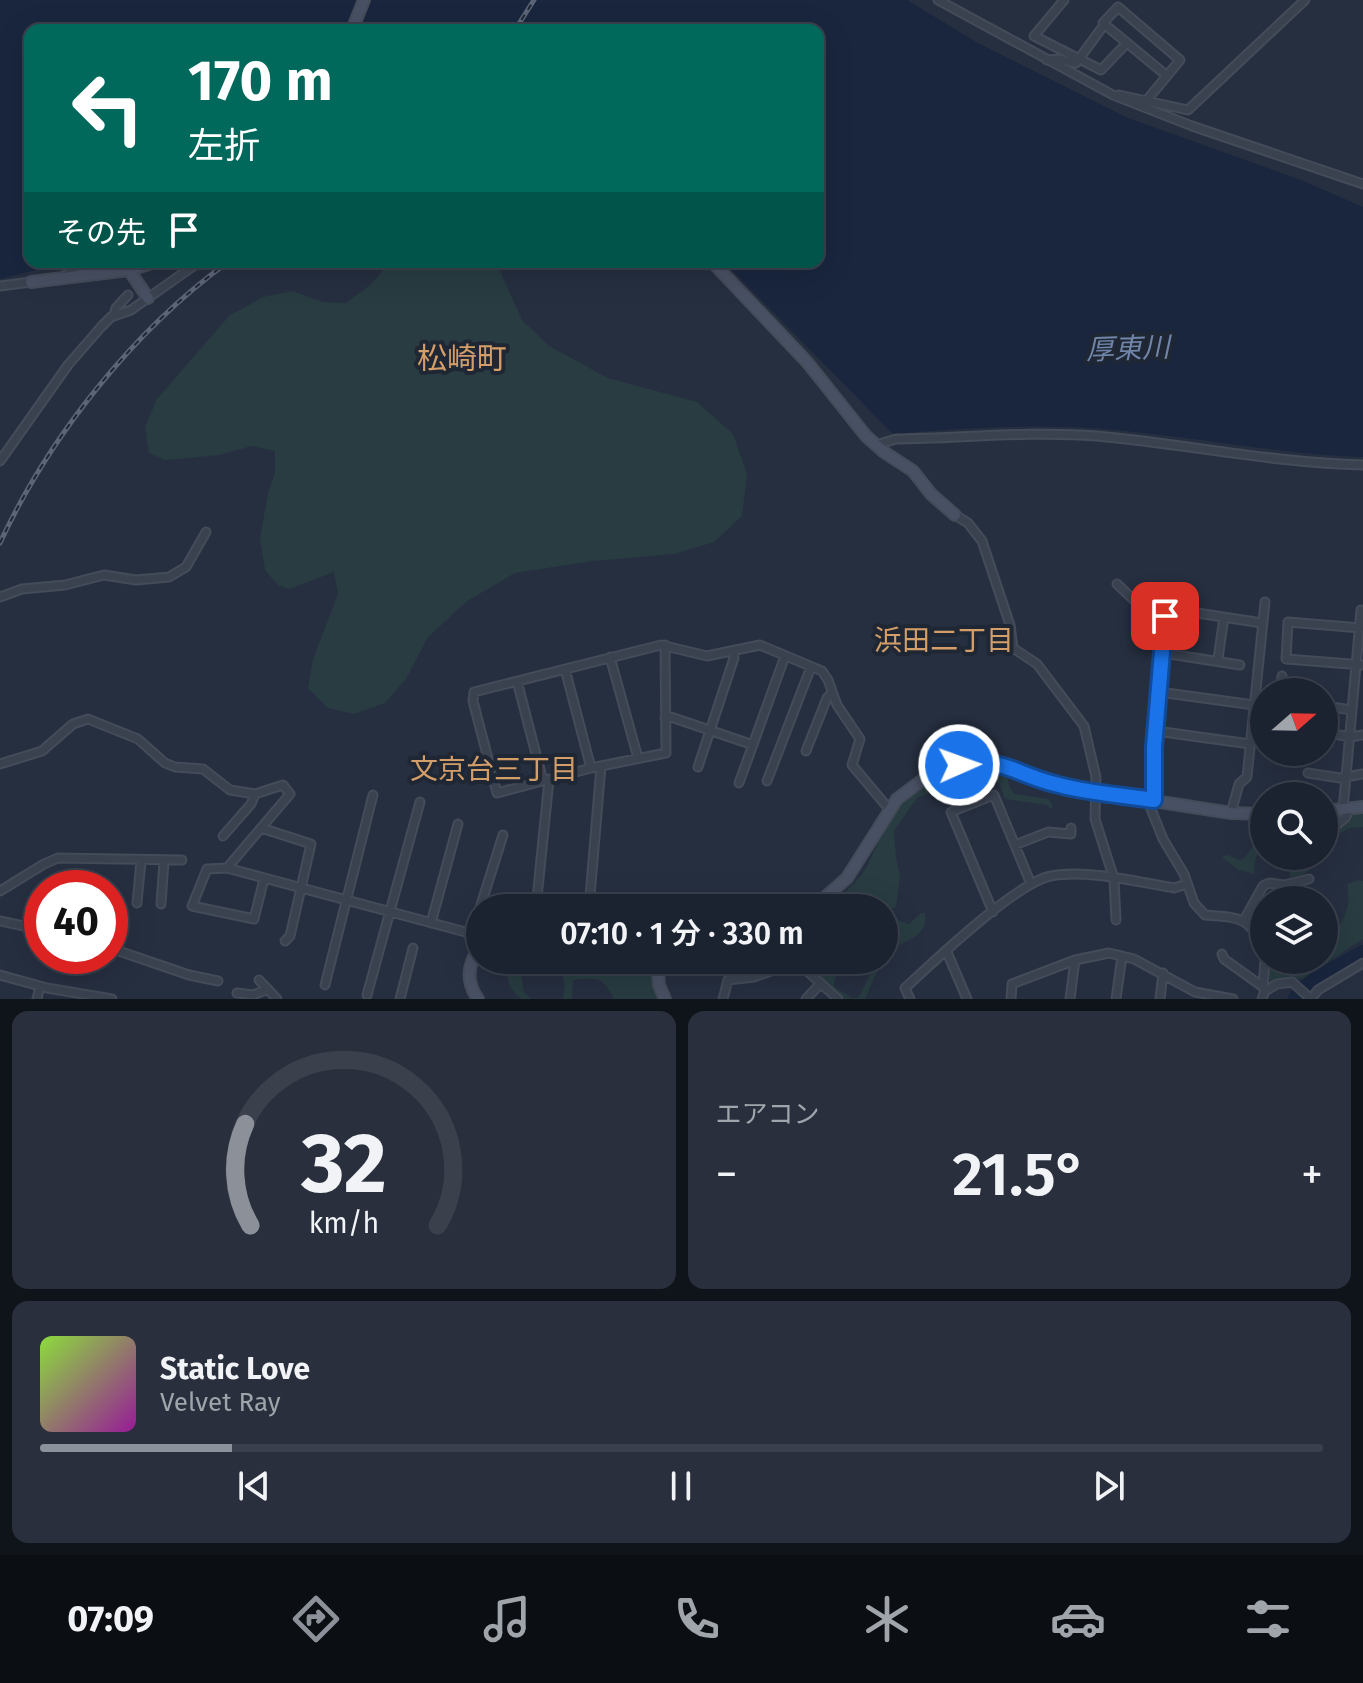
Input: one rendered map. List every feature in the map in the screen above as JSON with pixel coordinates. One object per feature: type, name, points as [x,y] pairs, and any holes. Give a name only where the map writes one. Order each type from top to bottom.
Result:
[{"type":"street","points":[[354,24],[364,0]]},
{"type":"street","points":[[938,0],[1113,95],[1192,126],[1363,184]]},
{"type":"street","points":[[1064,0],[1034,36],[1104,70],[1123,47]]},
{"type":"street","points":[[1113,95],[1127,95],[1188,110],[1305,0]]},
{"type":"street","points":[[1147,100],[1167,76],[1180,60],[1118,7],[1103,23],[1167,76]]},
{"type":"street","points":[[1047,60],[1076,63],[1101,29]]},
{"type":"street","points":[[63,277],[75,268]]},
{"type":"street","points":[[0,286],[136,268]]},
{"type":"street","points":[[0,461],[68,365],[101,327],[114,315],[131,310],[190,268]]},
{"type":"street","points":[[716,268],[793,347],[876,445],[913,471],[931,494],[968,523],[982,541],[1010,625],[1013,648],[1037,664],[1084,726],[1098,791],[1095,819],[1114,879],[1116,920]]},
{"type":"street","points":[[129,270],[148,298]]},
{"type":"street","points":[[114,315],[128,295]]},
{"type":"street","points":[[876,445],[896,439],[1094,436],[1210,448],[1301,462],[1363,465]]},
{"type":"street","points":[[0,597],[22,589],[65,585],[104,575],[136,580],[169,577],[186,567],[206,532]]},
{"type":"street","points":[[1117,584],[1135,601],[1165,609],[1262,623]]},
{"type":"street","points":[[1257,678],[1265,602]]},
{"type":"street","points":[[1165,609],[1150,799],[1163,839],[1194,903],[1203,914],[1244,920],[1250,927]]},
{"type":"street","points":[[1338,824],[1345,818],[1347,810],[1346,776],[1360,665],[1361,610]]},
{"type":"street","points":[[1218,659],[1224,617]]},
{"type":"street","points":[[1360,665],[1286,659],[1288,622],[1361,628]]},
{"type":"street","points":[[665,645],[666,753],[591,768],[497,793],[473,701],[474,692],[665,645],[707,656],[760,645],[822,671],[850,727],[860,739],[852,765],[889,809]]},
{"type":"street","points":[[698,767],[734,658],[733,651]]},
{"type":"street","points":[[1163,653],[1218,659],[1240,665]]},
{"type":"street","points":[[739,783],[785,656]]},
{"type":"street","points":[[610,657],[638,758]]},
{"type":"street","points":[[767,781],[811,667]]},
{"type":"street","points":[[565,669],[591,768]]},
{"type":"street","points":[[517,681],[546,780],[537,894]]},
{"type":"street","points":[[1159,692],[1250,704]]},
{"type":"street","points":[[806,751],[827,698],[832,693]]},
{"type":"street","points":[[1338,708],[1352,710]]},
{"type":"street","points":[[665,718],[671,717],[753,745]]},
{"type":"street","points":[[0,764],[42,751],[73,724],[88,719],[138,739],[165,763],[203,769],[230,790],[255,794],[283,785],[290,794],[227,868]]},
{"type":"street","points":[[1156,731],[1250,744],[1247,777],[1239,784],[1231,813]]},
{"type":"street","points":[[1338,735],[1363,735]]},
{"type":"street","points":[[829,894],[847,878],[889,809],[904,792],[929,775],[972,762],[1004,764],[1054,784],[1250,814]]},
{"type":"street","points":[[590,894],[601,766]]},
{"type":"street","points":[[1308,773],[1340,778],[1363,774]]},
{"type":"street","points":[[223,836],[251,804],[255,794]]},
{"type":"street","points":[[325,985],[373,795]]},
{"type":"street","points":[[993,912],[951,812],[994,795],[1031,884]]},
{"type":"street","points":[[367,995],[420,802]]},
{"type":"street","points":[[1338,810],[1363,807]]},
{"type":"street","points":[[431,923],[458,824]]},
{"type":"street","points":[[261,828],[311,844],[290,936],[285,941]]},
{"type":"street","points":[[1015,845],[1048,832],[1071,834],[1071,828]]},
{"type":"street","points":[[485,894],[503,835]]},
{"type":"street","points":[[0,891],[58,858],[182,860]]},
{"type":"street","points":[[137,903],[141,861]]},
{"type":"street","points":[[161,904],[164,861]]},
{"type":"street","points":[[264,879],[254,919],[192,906],[207,869],[227,868],[466,934]]},
{"type":"street","points":[[910,999],[905,988],[946,950],[1040,879],[1059,875],[1174,888],[1187,884]]},
{"type":"street","points":[[1244,920],[1263,886],[1309,879]]},
{"type":"street","points":[[0,921],[24,926]]},
{"type":"street","points":[[400,999],[413,948]]},
{"type":"street","points":[[946,950],[967,999]]},
{"type":"street","points":[[1011,999],[1012,984],[1075,960],[1109,953],[1163,973],[1206,997],[1233,999]]},
{"type":"street","points":[[128,954],[189,975],[218,981]]},
{"type":"street","points":[[1222,954],[1263,992],[1292,982],[1309,997],[1363,963]]},
{"type":"street","points":[[1116,999],[1122,956]]},
{"type":"street","points":[[1070,999],[1075,960]]},
{"type":"street","points":[[723,999],[728,980],[754,977],[797,962],[838,999]]},
{"type":"street","points":[[1160,999],[1163,973]]},
{"type":"street","points":[[469,974],[470,986],[478,999]]},
{"type":"street","points":[[658,974],[665,999]]},
{"type":"street","points":[[0,975],[112,999]]},
{"type":"street","points":[[259,980],[277,999]]},
{"type":"street","points":[[806,999],[820,984]]},
{"type":"street","points":[[37,999],[40,986]]},
{"type":"street","points":[[237,993],[253,995],[268,989]]},
{"type":"green space","points":[[386,268],[499,268],[522,320],[549,346],[608,378],[697,402],[733,434],[747,474],[742,516],[714,542],[674,554],[593,561],[515,573],[467,601],[428,637],[406,679],[385,703],[354,714],[328,708],[308,688],[313,659],[338,594],[334,572],[289,589],[278,585],[265,570],[260,539],[275,473],[275,451],[252,446],[219,455],[165,460],[149,453],[145,427],[157,399],[229,316],[263,297],[292,291],[323,302],[346,303],[370,285]]},
{"type":"green space","points":[[997,769],[1007,774],[1014,794],[1048,799],[1053,806],[1051,809],[1047,805],[1005,799],[999,783],[985,778],[936,790],[917,798],[894,831],[900,875],[898,894],[843,894],[862,874],[885,828],[905,801],[940,778],[966,770]]},
{"type":"green space","points":[[1363,810],[1363,827],[1350,828],[1338,834],[1338,816],[1347,819]]},
{"type":"green space","points":[[1250,850],[1250,870],[1254,870],[1254,874],[1237,869],[1222,857],[1228,855],[1240,860]]},
{"type":"green space","points":[[1289,870],[1309,870],[1291,877]]},
{"type":"green space","points":[[1363,881],[1363,939],[1338,955],[1338,928],[1348,905],[1348,884]]},
{"type":"green space","points":[[925,913],[923,929],[898,946],[898,920],[909,924]]},
{"type":"green space","points":[[507,974],[521,974],[524,992],[531,999],[522,999],[508,982]]},
{"type":"green space","points":[[650,974],[660,999],[614,999],[603,982],[588,979],[573,980],[572,999],[563,999],[561,975]]},
{"type":"green space","points":[[815,974],[837,974],[834,986],[851,998],[858,998],[871,974],[877,974],[865,999],[843,999]]},
{"type":"green space","points":[[1309,974],[1303,978],[1270,982],[1267,975]]},
{"type":"water","name":"厚東川","points":[[0,0],[907,0],[976,42],[1128,118],[1301,180],[1363,207],[1363,457],[1068,427],[980,428],[893,434],[730,268],[824,268],[824,24],[24,24],[24,268],[43,268],[0,279]]},
{"type":"waterway","points":[[1295,999],[1314,980],[1363,952]]},
{"type":"railway","points":[[519,24],[534,0]]},
{"type":"railway","points":[[0,543],[43,464],[97,389],[159,320],[220,268]]},
{"type":"district","name":"松崎町","points":[[462,359]]},
{"type":"district","name":"浜田二丁目","points":[[944,640]]},
{"type":"district","name":"文京台三丁目","points":[[494,769]]},
{"type":"route","points":[[959,765],[972,762],[1004,764],[1064,787],[1154,800],[1154,747],[1165,616]]}]
